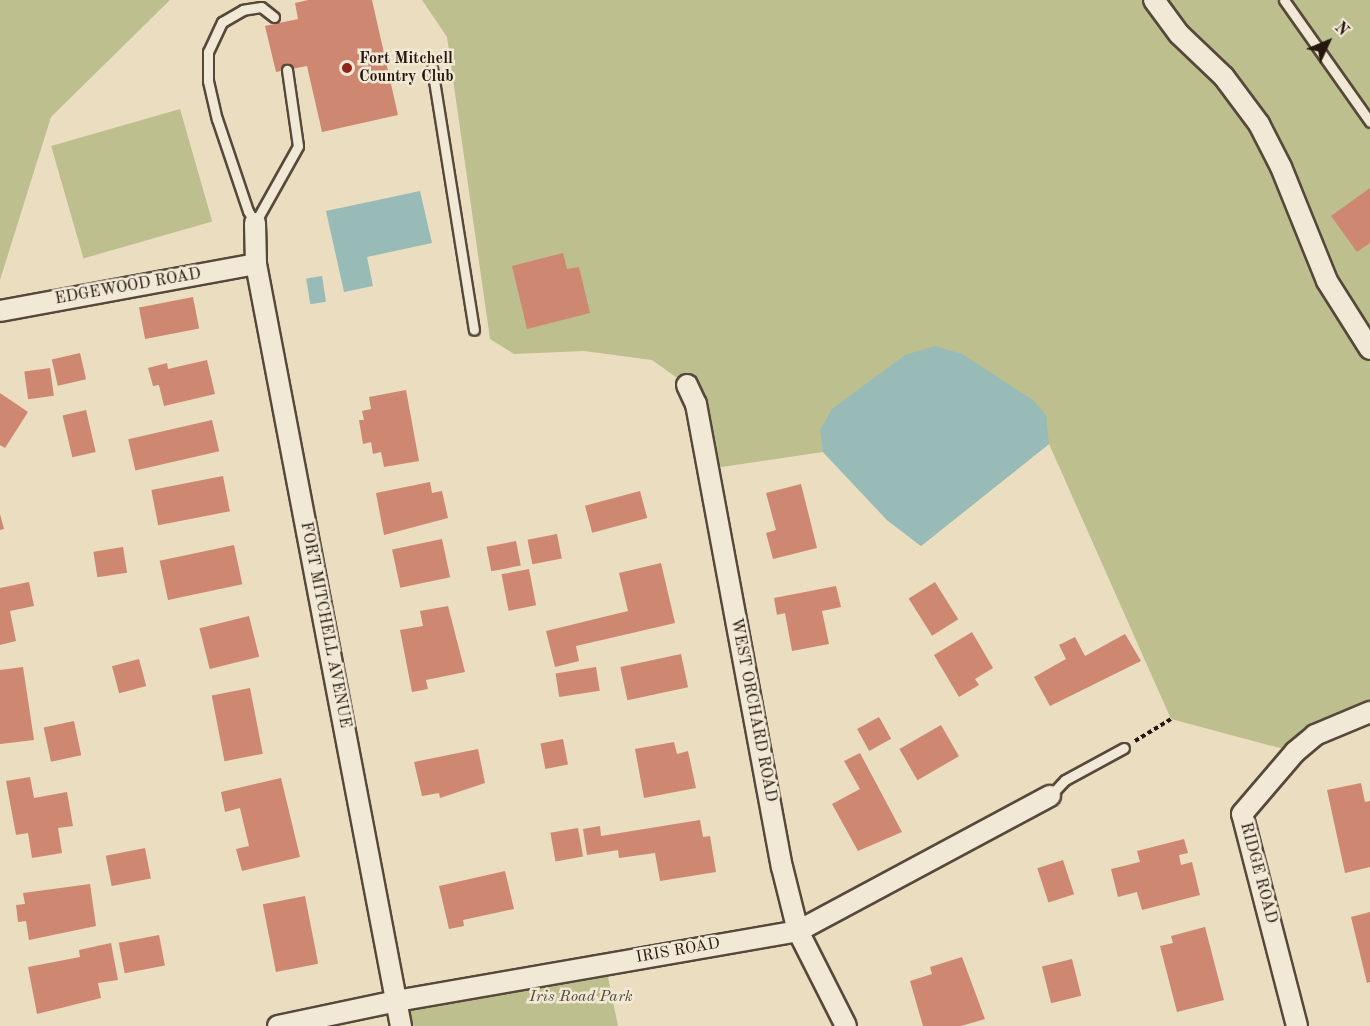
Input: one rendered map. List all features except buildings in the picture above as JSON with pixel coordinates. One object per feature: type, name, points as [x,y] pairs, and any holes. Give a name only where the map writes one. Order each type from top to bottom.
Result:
[{"type":"street","points":[[1154,0],[1179,34],[1224,77],[1259,124],[1281,167],[1327,281],[1370,350]]},
{"type":"street","name":"FORT MITCHELL AVENUE","points":[[255,223],[256,264],[401,1026]]},
{"type":"street","name":"EDGEWOOD ROAD","points":[[0,310],[256,264]]},
{"type":"street","name":"WEST ORCHARD ROAD","points":[[687,385],[696,404],[782,867],[798,931],[846,1026]]},
{"type":"street","name":"RIDGE ROAD","points":[[1297,1026],[1242,814],[1295,752],[1315,735],[1370,712]]},
{"type":"street","name":"IRIS ROAD","points":[[278,1026],[397,1001],[798,931],[1050,796]]},
{"type":"lane","points":[[1284,0],[1370,122]]},
{"type":"lane","points":[[255,223],[248,211],[217,119],[208,81],[208,52],[222,22],[243,10],[261,7],[274,17]]},
{"type":"lane","points":[[432,68],[474,330]]},
{"type":"lane","points":[[255,223],[298,146],[287,70]]},
{"type":"lane","points":[[1050,796],[1065,780],[1124,748]]},
{"type":"path","points":[[1124,748],[1171,719]]},
{"type":"green space","points":[[0,0],[170,0],[51,117],[0,280]]},
{"type":"green space","points":[[422,0],[1370,0],[1370,712],[1295,752],[1171,719],[1049,444],[921,546],[887,520],[823,452],[708,469],[687,385],[652,360],[584,351],[514,354],[490,339],[447,37]]},
{"type":"green space","points":[[180,109],[212,221],[83,258],[51,146]]},
{"type":"green space","name":"Iris Road Park","points":[[605,963],[618,1026],[401,1026],[397,1001]]},
{"type":"water","points":[[420,191],[432,243],[367,257],[373,286],[344,292],[326,211]]},
{"type":"water","points":[[322,276],[326,302],[310,304],[306,279]]},
{"type":"water","points":[[935,346],[962,354],[1033,400],[1046,415],[1049,444],[921,546],[887,520],[823,452],[820,430],[832,409],[905,355]]},
{"type":"place","name":"Fort Mitchell Country Club","points":[[347,68]]}]
